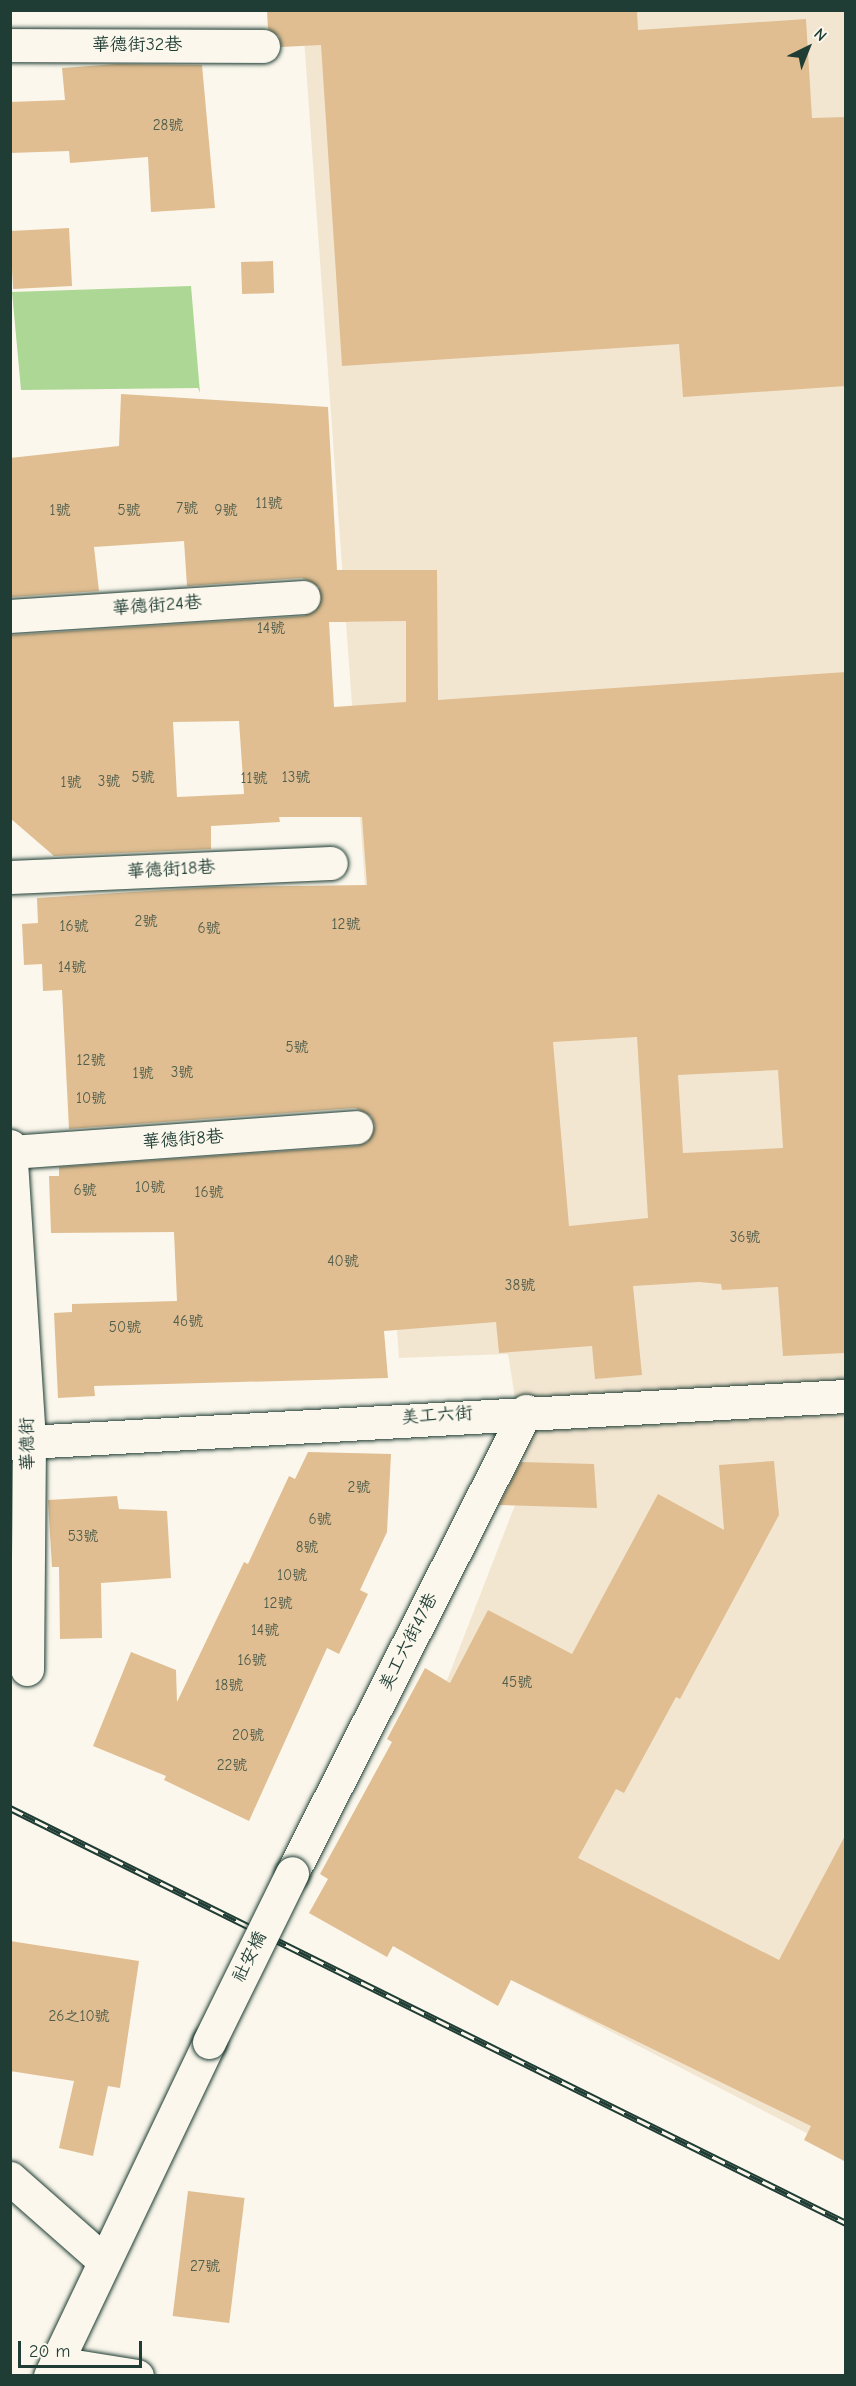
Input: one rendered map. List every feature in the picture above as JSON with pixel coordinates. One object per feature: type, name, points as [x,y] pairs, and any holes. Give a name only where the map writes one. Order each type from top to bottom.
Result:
[{"type":"street","name":"華德街32巷","points":[[10,45],[262,46]]},
{"type":"street","name":"華德街24巷","points":[[10,616],[303,597]]},
{"type":"street","name":"華德街18巷","points":[[10,877],[331,863]]},
{"type":"street","name":"華德街8巷","points":[[11,1152],[356,1127]]},
{"type":"street","name":"華德街","points":[[10,1146],[27,1669]]},
{"type":"street","name":"美工六街","points":[[20,1442],[526,1411],[846,1396]]},
{"type":"street","name":"美工六街47巷","points":[[292,1873],[526,1411]]},
{"type":"street","name":"社安橋","points":[[53,2369],[292,1873]]},
{"type":"street","points":[[10,2178],[104,2261]]},
{"type":"street","points":[[53,2369],[137,2376]]},
{"type":"shaded area","points":[[302,11],[845,11],[845,2153],[361,1902],[527,1474],[508,1354],[399,1358]]},
{"type":"green space","points":[[191,286],[200,393],[198,388],[21,390],[12,292]]},
{"type":"building","points":[[267,10],[637,10],[638,30],[806,19],[812,118],[846,117],[846,386],[683,397],[679,344],[342,366],[321,45],[281,47],[279,36],[268,29]]},
{"type":"building","points":[[117,64],[202,65],[215,208],[151,212],[148,157],[70,163],[69,151],[10,153],[10,102],[65,100],[62,68]]},
{"type":"building","points":[[69,228],[72,286],[13,289],[10,231]]},
{"type":"building","points":[[273,261],[274,293],[242,294],[241,262]]},
{"type":"building","points":[[121,394],[328,407],[337,570],[437,570],[438,700],[846,672],[846,1353],[783,1356],[778,1287],[722,1290],[721,1284],[699,1282],[633,1286],[642,1375],[595,1379],[592,1346],[499,1353],[496,1322],[384,1331],[388,1378],[94,1386],[95,1396],[58,1398],[54,1313],[72,1312],[72,1304],[177,1301],[174,1232],[51,1233],[49,1176],[59,1176],[59,1167],[357,1146],[367,1142],[375,1126],[371,1116],[355,1108],[69,1129],[62,990],[43,991],[42,964],[24,965],[22,924],[38,923],[37,898],[213,887],[367,885],[362,817],[279,817],[280,822],[211,826],[211,849],[54,856],[10,818],[11,635],[304,616],[320,605],[319,587],[302,578],[187,586],[184,541],[94,547],[99,591],[11,597],[10,458],[119,446]],"holes":[[[406,621],[406,702],[334,707],[329,622]],[[239,721],[244,794],[177,797],[173,722]],[[637,1037],[648,1218],[569,1226],[553,1042]],[[778,1070],[783,1148],[683,1153],[678,1075]]]},
{"type":"building","points":[[308,1452],[391,1454],[387,1532],[360,1590],[368,1594],[339,1654],[327,1648],[249,1821],[164,1780],[166,1776],[93,1746],[131,1652],[176,1670],[177,1702],[244,1562],[248,1564],[289,1476],[295,1479]]},
{"type":"building","points":[[774,1461],[779,1515],[680,1699],[676,1697],[624,1793],[616,1789],[578,1858],[779,1960],[846,1834],[846,2162],[804,2140],[811,2126],[511,1980],[498,2006],[393,1946],[387,1957],[309,1913],[328,1879],[320,1874],[392,1742],[387,1739],[425,1668],[450,1683],[488,1610],[572,1654],[658,1494],[724,1530],[719,1465]]},
{"type":"building","points":[[521,1462],[594,1464],[597,1508],[499,1505]]},
{"type":"building","points":[[117,1496],[119,1509],[167,1511],[171,1578],[101,1583],[102,1638],[60,1639],[59,1567],[52,1567],[48,1500]]},
{"type":"building","points":[[10,1941],[139,1961],[120,2088],[108,2086],[93,2156],[59,2148],[74,2081],[10,2071]]},
{"type":"building","points":[[188,2191],[245,2198],[229,2323],[173,2316]]},
{"type":"railway","points":[[10,1808],[846,2223]]}]
